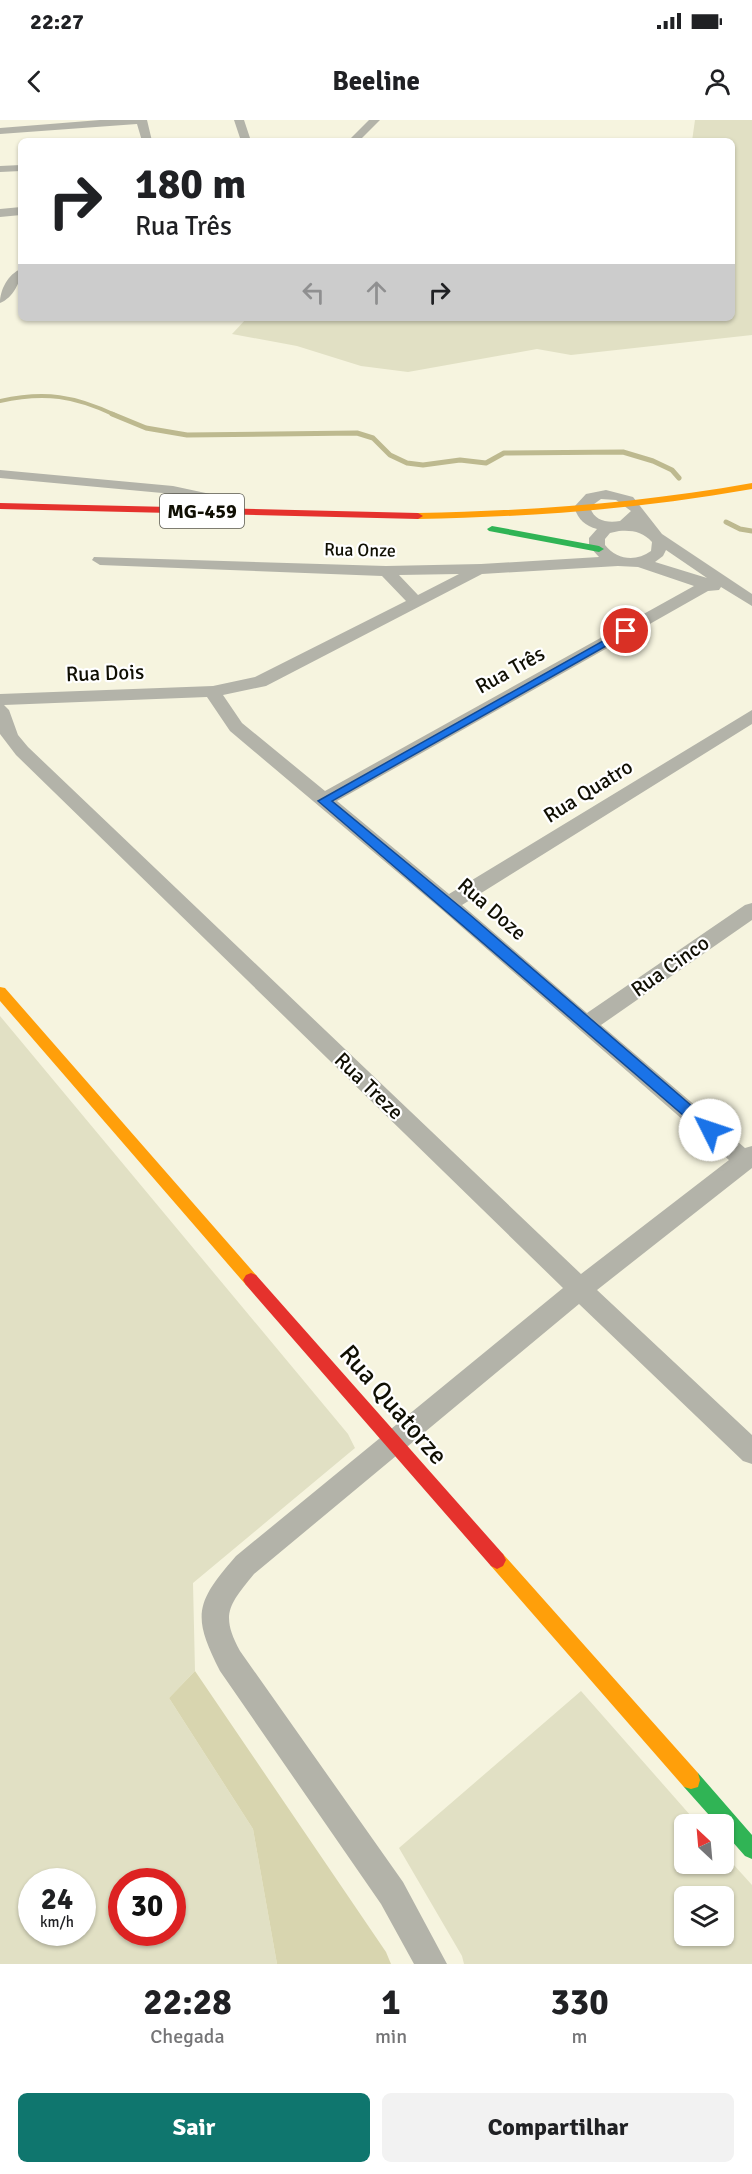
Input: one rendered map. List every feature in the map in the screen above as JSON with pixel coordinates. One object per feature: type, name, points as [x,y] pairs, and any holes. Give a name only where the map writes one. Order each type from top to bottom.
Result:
[{"type":"main road","name":"MG-459","points":[[0,506],[404,517],[528,514],[636,509],[752,486]]},
{"type":"main road","points":[[528,514],[601,496],[695,498]]},
{"type":"main road","points":[[652,532],[659,512],[680,500]]},
{"type":"main road","points":[[404,517],[465,525],[597,536]]},
{"type":"main road","name":"Rua Quatorze","points":[[0,992],[393,1443],[752,1849]]},
{"type":"street","points":[[0,131],[142,120],[146,138]]},
{"type":"street","points":[[239,120],[245,138]]},
{"type":"street","points":[[354,120],[356,137]]},
{"type":"street","points":[[356,137],[375,120]]},
{"type":"street","points":[[0,169],[18,168]]},
{"type":"street","points":[[0,213],[18,211]]},
{"type":"street","points":[[0,300],[18,277]]},
{"type":"street","points":[[0,474],[172,489],[210,498],[228,512]]},
{"type":"street","points":[[618,561],[606,556],[582,511],[583,504],[601,496],[624,498],[636,509],[660,545],[658,553],[640,562]]},
{"type":"street","points":[[597,536],[605,530],[631,521],[636,509]]},
{"type":"street","points":[[618,526],[632,526],[652,532],[712,582],[752,601]]},
{"type":"street","name":"Rua Onze","points":[[100,560],[386,571],[481,569],[618,561],[640,562],[712,582]]},
{"type":"street","name":"Rua Dois","points":[[0,700],[213,691],[260,682],[481,569]]},
{"type":"street","points":[[386,571],[416,602]]},
{"type":"street","name":"Rua Três","points":[[324,801],[712,582]]},
{"type":"street","name":"Rua Doze","points":[[213,691],[220,706],[236,727],[748,1158]]},
{"type":"street","name":"Rua Treze","points":[[0,710],[10,737],[22,751],[580,1290],[752,1452]]},
{"type":"street","name":"Rua Quatro","points":[[448,904],[752,716]]},
{"type":"street","name":"Rua Cinco","points":[[588,1023],[752,910]]},
{"type":"street","points":[[430,1964],[392,1893],[230,1661],[216,1634],[214,1614],[223,1591],[245,1566],[393,1443],[580,1290],[748,1158]]},
{"type":"green space","points":[[695,120],[752,120],[752,335],[571,355],[537,349],[408,372],[361,366],[297,346],[232,334],[244,321],[735,321],[735,138],[692,138]]},
{"type":"green space","points":[[0,1016],[348,1434],[355,1448],[193,1583],[195,1671],[169,1698],[253,1829],[277,1964],[0,1964]]},
{"type":"green space","points":[[581,1691],[689,1814],[674,1814],[674,1874],[734,1874],[734,1865],[752,1885],[752,1964],[464,1964],[462,1956],[399,1848]]},
{"type":"shaded area","points":[[195,1671],[386,1952],[391,1964],[277,1964],[253,1829],[169,1698]]},
{"type":"waterway","points":[[0,401],[31,396],[59,397],[86,403],[115,415]]},
{"type":"waterway","points":[[112,414],[146,428],[187,435],[357,433],[373,438],[390,455],[407,463],[423,465],[460,460],[486,463],[504,453],[623,452],[653,461],[672,470],[679,478]]},
{"type":"waterway","points":[[726,522],[740,529],[752,531]]},
{"type":"traffic: fast","points":[[492,529],[599,549]]},
{"type":"traffic: fast","points":[[691,1780],[752,1849]]},
{"type":"traffic: slow","points":[[418,516],[586,509],[669,500],[752,486]]},
{"type":"traffic: slow","points":[[0,992],[251,1280]]},
{"type":"traffic: slow","points":[[497,1560],[691,1780]]},
{"type":"traffic: jam","points":[[0,506],[418,516]]},
{"type":"traffic: jam","points":[[251,1280],[497,1560]]},
{"type":"route","points":[[626,631],[324,801],[466,919],[710,1130]]}]
